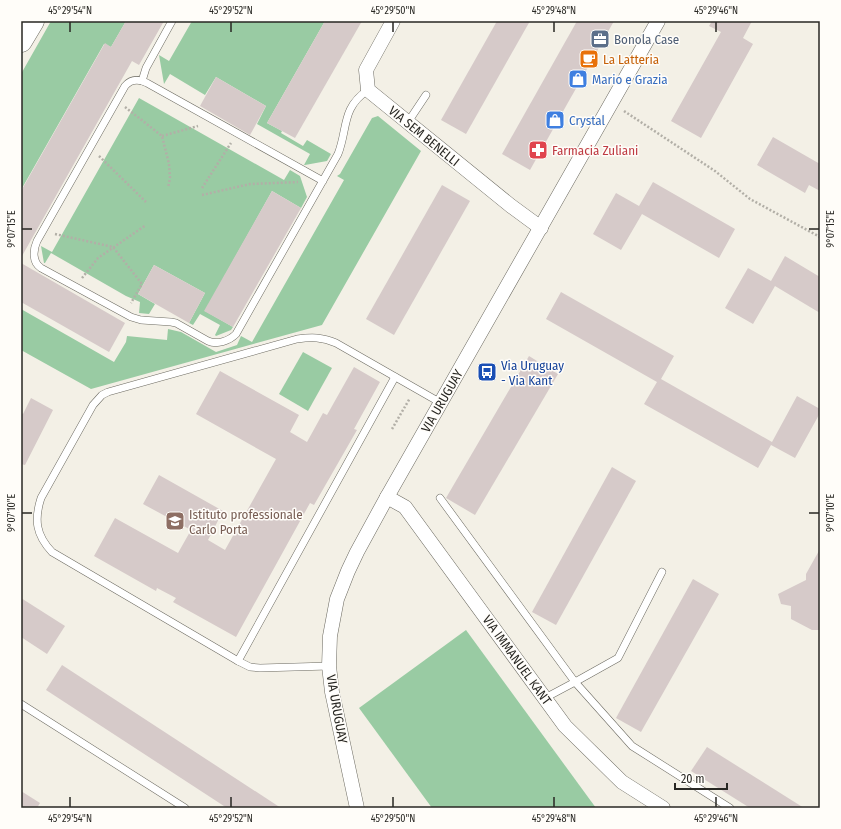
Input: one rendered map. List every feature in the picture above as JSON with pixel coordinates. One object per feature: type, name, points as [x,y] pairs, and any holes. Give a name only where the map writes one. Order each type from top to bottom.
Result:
[{"type":"main road","points":[[21,41],[33,21]]},
{"type":"street","points":[[368,90],[366,70],[393,21]]},
{"type":"street","name":"VIA URUGUAY","points":[[357,808],[332,692],[329,666],[332,623],[341,588],[357,552],[387,497],[658,21]]},
{"type":"street","name":"VIA SEM BENELLI","points":[[368,90],[511,206],[541,228]]},
{"type":"street","name":"VIA IMMANUEL KANT","points":[[387,497],[405,507],[565,726],[622,782],[663,808]]},
{"type":"lane","points":[[142,81],[146,68],[172,21]]},
{"type":"lane","points":[[323,181],[147,83],[134,80],[128,82],[125,86],[42,232],[35,245],[34,253],[37,264],[41,268],[131,318],[176,323],[211,342],[216,343],[231,338],[236,334],[323,181],[338,154],[350,110],[358,98],[368,90]]},
{"type":"lane","points":[[408,122],[426,95]]},
{"type":"lane","points":[[329,666],[250,667],[60,557],[52,552],[42,540],[37,515],[42,498],[89,411],[97,399],[102,395],[108,392],[297,339],[320,338],[336,343],[441,403]]},
{"type":"lane","points":[[238,661],[395,377]]},
{"type":"lane","points":[[440,498],[575,682],[632,746],[730,808]]},
{"type":"lane","points":[[545,698],[618,658],[662,572]]},
{"type":"lane","points":[[21,704],[185,808]]},
{"type":"path","points":[[117,101],[162,136],[169,164],[170,178],[168,188]]},
{"type":"path","points":[[612,104],[636,118],[715,171],[750,199],[820,237]]},
{"type":"path","points":[[162,136],[215,121]]},
{"type":"path","points":[[202,188],[237,133]]},
{"type":"path","points":[[90,148],[146,202]]},
{"type":"path","points":[[202,195],[254,183],[323,181]]},
{"type":"path","points":[[75,287],[98,258],[146,225]]},
{"type":"path","points":[[42,232],[113,247],[142,284],[125,314]]},
{"type":"path","points":[[392,430],[413,392]]},
{"type":"green space","points":[[51,21],[126,21],[111,47],[104,44],[21,190],[21,74]]},
{"type":"green space","points":[[192,21],[325,21],[267,123],[282,131],[281,133],[303,146],[307,140],[331,154],[327,161],[304,165],[310,154],[257,124],[266,106],[216,77],[205,95],[170,74],[164,84],[159,55],[169,61]]},
{"type":"green space","points":[[139,98],[284,180],[290,170],[300,176],[307,197],[301,208],[272,191],[205,311],[233,327],[231,330],[216,336],[215,335],[220,325],[200,314],[193,325],[189,323],[205,293],[154,265],[138,294],[155,304],[149,314],[139,313],[140,302],[126,296],[51,253],[44,263],[41,246],[52,252]]},
{"type":"green space","points":[[378,116],[421,151],[322,325],[91,389],[21,350],[21,309],[114,362],[126,342],[127,336],[167,340],[168,329],[181,332],[216,352],[237,345],[241,336],[252,342],[344,180],[337,176],[340,174],[372,118]]},
{"type":"green space","points":[[303,352],[332,368],[308,411],[279,394]]},
{"type":"green space","points":[[466,630],[596,808],[432,808],[359,708]]},
{"type":"building","points":[[126,21],[164,21],[139,65],[132,61],[22,256],[21,191],[105,43],[111,47]]},
{"type":"building","points":[[325,21],[362,21],[295,138],[267,123]]},
{"type":"building","points":[[497,21],[530,21],[466,134],[441,120]]},
{"type":"building","points":[[577,21],[614,21],[530,170],[502,154]]},
{"type":"building","points":[[712,21],[752,21],[743,38],[753,44],[701,138],[671,121],[721,32],[709,26]]},
{"type":"building","points":[[216,77],[266,106],[250,135],[200,106]]},
{"type":"building","points":[[773,137],[820,164],[820,191],[809,185],[805,193],[757,165]]},
{"type":"building","points":[[653,182],[735,229],[719,258],[642,214],[621,250],[593,234],[616,193],[639,206]]},
{"type":"building","points":[[442,185],[470,201],[394,335],[366,319]]},
{"type":"building","points":[[272,191],[301,208],[233,327],[204,311]]},
{"type":"building","points":[[785,256],[820,277],[820,313],[775,286],[753,324],[725,308],[748,268],[771,281]]},
{"type":"building","points":[[21,263],[125,323],[109,352],[21,302]]},
{"type":"building","points":[[154,265],[205,293],[189,323],[138,294]]},
{"type":"building","points":[[561,292],[674,356],[661,379],[772,442],[797,396],[820,409],[820,413],[795,458],[771,445],[758,468],[644,404],[657,382],[546,319]]},
{"type":"building","points":[[529,356],[558,374],[475,515],[446,498]]},
{"type":"building","points":[[354,367],[380,382],[354,429],[357,430],[314,505],[310,503],[236,637],[173,602],[176,598],[157,588],[156,591],[94,556],[115,518],[178,553],[191,530],[143,504],[159,475],[223,511],[208,540],[225,550],[276,459],[196,414],[220,371],[299,415],[290,432],[307,442],[323,413],[327,415]]},
{"type":"building","points":[[31,398],[53,410],[25,465],[21,464],[21,413],[23,414]]},
{"type":"building","points":[[612,467],[636,481],[556,625],[532,612]]},
{"type":"building","points":[[820,549],[820,630],[812,630],[791,619],[791,606],[781,604],[778,594],[806,580],[806,574]]},
{"type":"building","points":[[693,579],[719,594],[641,732],[616,718]]},
{"type":"building","points":[[21,598],[65,626],[47,654],[21,637]]},
{"type":"building","points":[[62,665],[281,808],[227,808],[46,690]]},
{"type":"building","points":[[707,747],[804,808],[750,808],[691,771]]},
{"type":"building","points":[[21,791],[40,803],[37,808],[21,808]]},
{"type":"place","name":"Bonola Case","points":[[600,39]]},
{"type":"place","name":"La Latteria","points":[[589,59]]},
{"type":"place","name":"Mario e Grazia","points":[[578,79]]},
{"type":"place","name":"Crystal","points":[[555,120]]},
{"type":"place","name":"Farmacia Zuliani","points":[[538,150]]},
{"type":"place","name":"Via Uruguay - Via Kant","points":[[487,372]]},
{"type":"place","name":"Istituto professionale Carlo Porta","points":[[175,521]]}]
